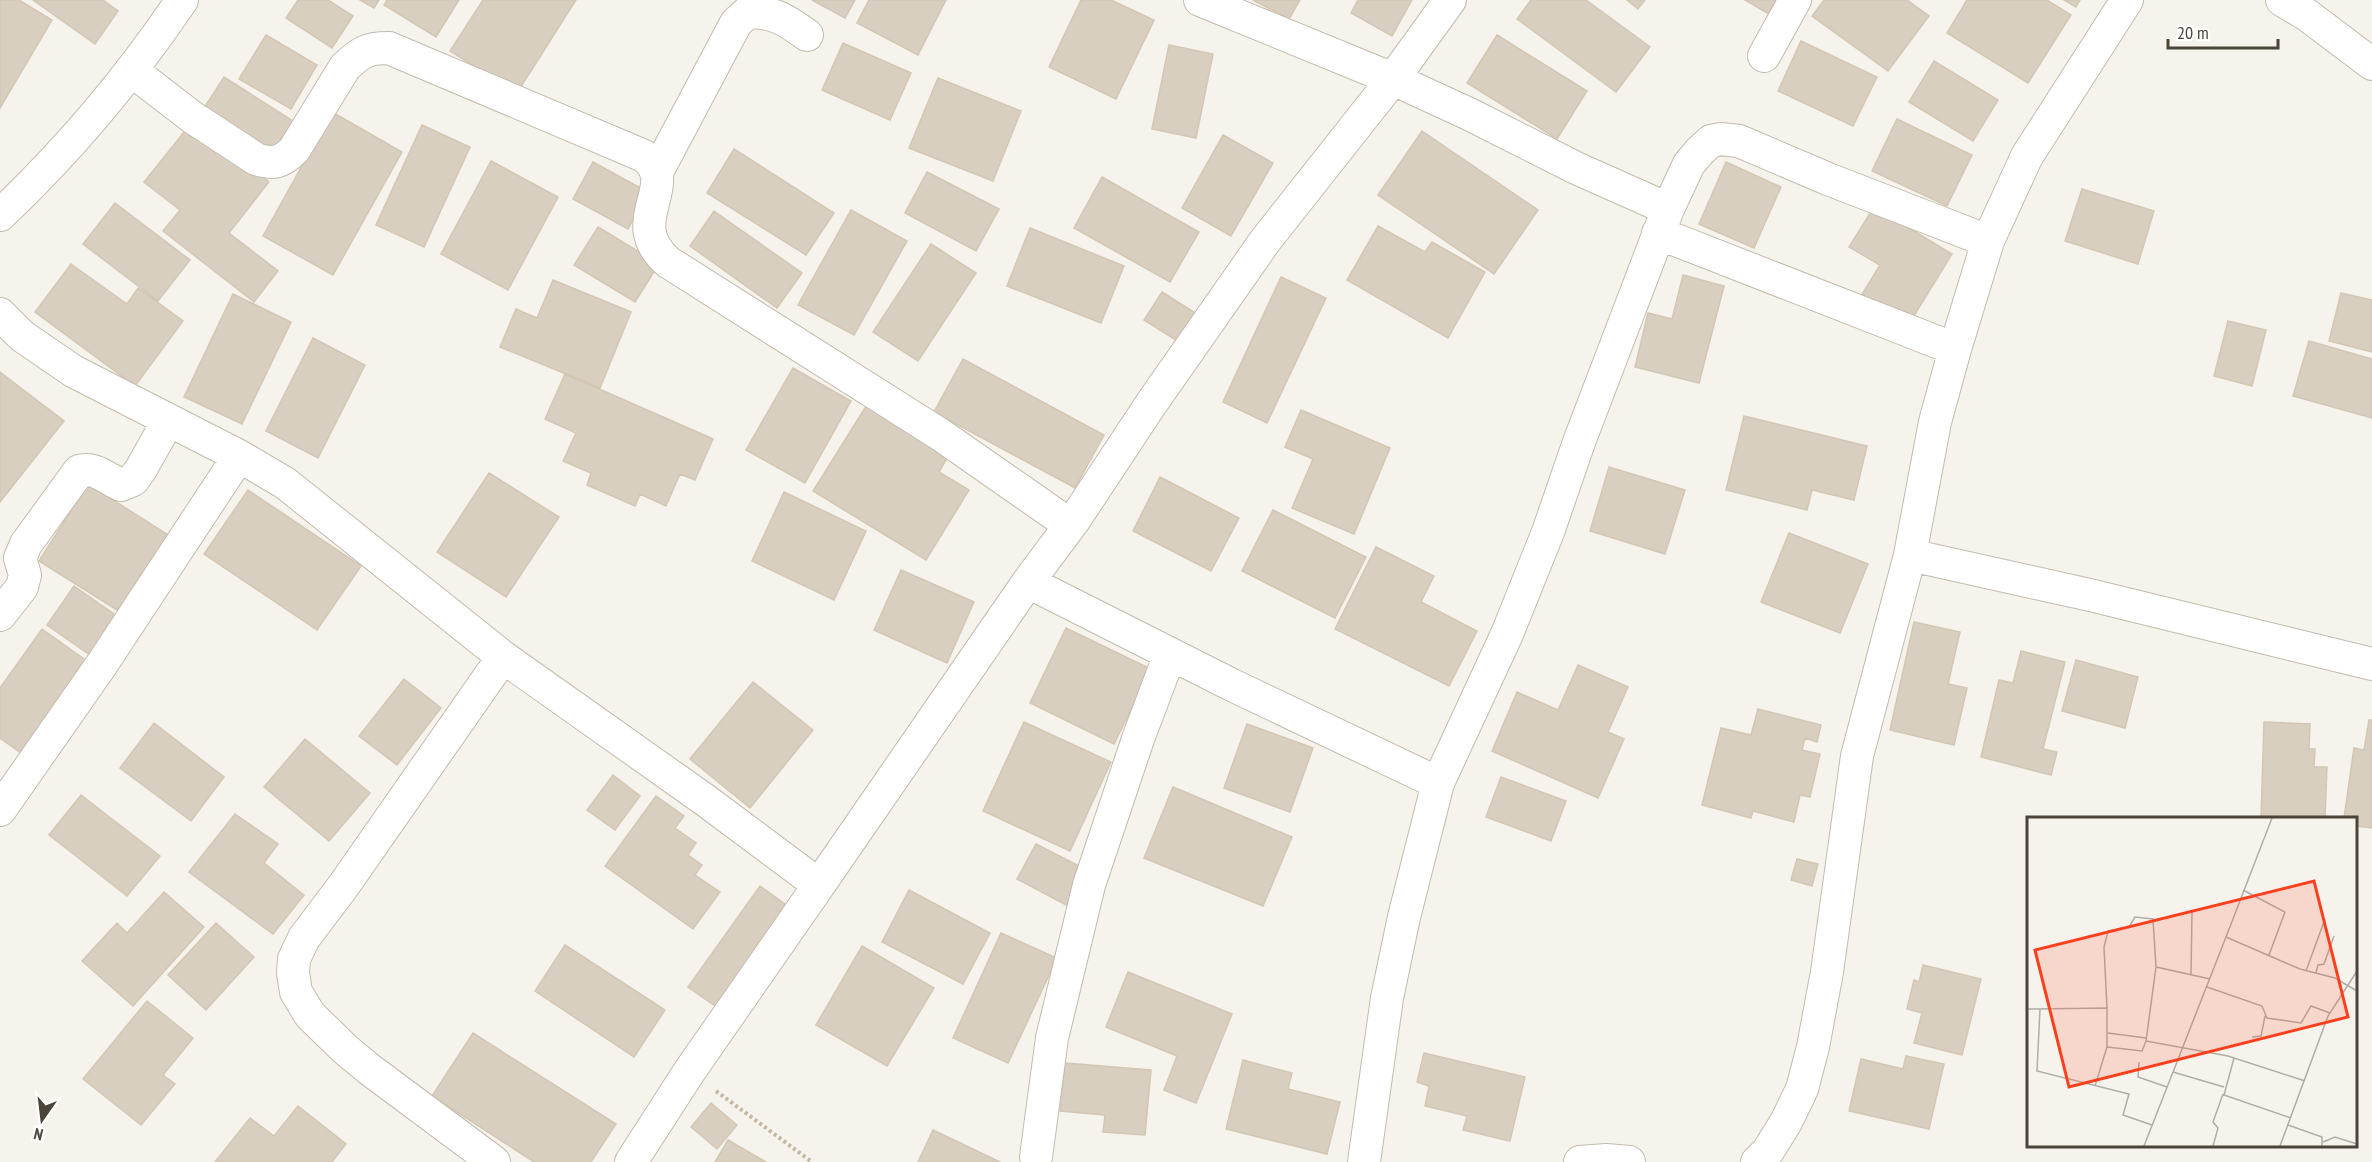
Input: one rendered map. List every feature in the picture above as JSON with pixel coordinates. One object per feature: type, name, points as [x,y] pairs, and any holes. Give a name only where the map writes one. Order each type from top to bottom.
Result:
[{"type":"street","points":[[0,215],[90,119],[152,45],[183,0]]},
{"type":"street","points":[[1200,0],[1393,79],[1469,114],[1576,168],[1663,221],[1954,349]]},
{"type":"street","points":[[631,1162],[689,1072],[1028,582],[1071,525],[1151,404],[1265,241],[1393,79],[1449,0]]},
{"type":"street","points":[[1764,56],[1795,0]]},
{"type":"street","points":[[1757,1162],[1768,1151],[1786,1122],[1802,1089],[1813,1047],[1827,972],[1857,756],[1910,555],[1935,422],[1954,349],[1988,241],[2027,156],[2127,0]]},
{"type":"street","points":[[2282,0],[2307,15],[2372,64]]},
{"type":"street","points":[[657,172],[736,23],[748,12],[764,12],[779,16],[807,35]]},
{"type":"street","points":[[131,70],[192,117],[256,159],[267,163],[286,159],[294,150],[345,67],[370,48],[389,48],[644,156],[653,163],[657,172],[648,228],[656,252],[668,262],[941,435],[1071,525]]},
{"type":"street","points":[[1364,1162],[1387,998],[1404,917],[1438,783],[1508,634],[1663,221],[1694,158],[1711,141],[1720,139],[1739,141],[1828,179],[1988,241]]},
{"type":"street","points":[[0,314],[22,336],[73,371],[239,456],[285,483],[503,657],[705,800],[819,885]]},
{"type":"street","points":[[0,615],[22,587],[25,575],[20,558],[26,544],[79,471],[87,468],[93,470],[121,485],[133,480],[168,421]]},
{"type":"street","points":[[0,810],[102,664],[239,456]]},
{"type":"street","points":[[1910,555],[2090,595],[2372,664]]},
{"type":"street","points":[[1028,582],[1170,654],[1438,783]]},
{"type":"street","points":[[1036,1157],[1052,1038],[1089,885],[1138,739],[1170,654]]},
{"type":"street","points":[[494,1162],[369,1070],[345,1048],[310,1015],[296,992],[293,974],[294,959],[304,938],[397,810],[503,657]]},
{"type":"street","points":[[1581,1162],[1606,1160],[1629,1162]]},
{"type":"path","points":[[689,1072],[812,1162]]},
{"type":"building","points":[[0,0],[19,0],[52,20],[0,108]]},
{"type":"building","points":[[33,0],[103,0],[118,11],[95,44]]},
{"type":"building","points":[[298,0],[328,0],[353,16],[332,48],[286,18]]},
{"type":"building","points":[[360,0],[379,0],[374,8]]},
{"type":"building","points":[[387,0],[459,0],[436,37],[384,5]]},
{"type":"building","points":[[483,0],[576,0],[517,93],[450,51]]},
{"type":"building","points":[[812,0],[855,0],[845,18]]},
{"type":"building","points":[[869,0],[946,0],[918,55],[857,23]]},
{"type":"building","points":[[1081,0],[1111,0],[1154,20],[1116,99],[1049,67]]},
{"type":"building","points":[[1253,0],[1300,0],[1289,19]]},
{"type":"building","points":[[1358,0],[1412,0],[1392,36],[1351,13]]},
{"type":"building","points":[[1531,0],[1586,0],[1650,47],[1616,92],[1517,19]]},
{"type":"building","points":[[1627,0],[1645,0],[1638,9]]},
{"type":"building","points":[[1745,0],[1784,0],[1774,17]]},
{"type":"building","points":[[1824,0],[1907,0],[1929,16],[1888,71],[1812,16]]},
{"type":"building","points":[[1967,0],[2047,0],[2071,15],[2028,83],[1947,33]]},
{"type":"building","points":[[2064,0],[2080,0],[2076,7]]},
{"type":"building","points":[[266,35],[317,65],[291,109],[239,79]]},
{"type":"building","points":[[1497,35],[1587,91],[1557,139],[1467,83]]},
{"type":"building","points":[[1801,41],[1877,77],[1853,126],[1778,91]]},
{"type":"building","points":[[843,43],[911,73],[890,120],[822,90]]},
{"type":"building","points":[[1169,45],[1213,54],[1196,138],[1152,129]]},
{"type":"building","points":[[1934,61],[1998,100],[1973,141],[1909,102]]},
{"type":"building","points":[[224,77],[293,121],[272,153],[204,108]]},
{"type":"building","points":[[938,78],[1021,111],[993,181],[909,148]]},
{"type":"building","points":[[332,112],[402,152],[333,275],[263,236]]},
{"type":"building","points":[[1897,119],[1972,155],[1947,206],[1872,171]]},
{"type":"building","points":[[192,122],[269,182],[229,233],[278,271],[254,302],[163,231],[180,210],[144,182]]},
{"type":"building","points":[[422,125],[470,147],[424,247],[376,225]]},
{"type":"building","points":[[1422,131],[1538,210],[1494,274],[1378,195]]},
{"type":"building","points":[[1223,135],[1273,163],[1231,236],[1182,208]]},
{"type":"building","points":[[734,149],[834,213],[806,255],[707,193]]},
{"type":"building","points":[[491,161],[558,197],[508,290],[441,254]]},
{"type":"building","points":[[593,162],[648,192],[628,229],[573,199]]},
{"type":"building","points":[[1726,162],[1781,187],[1754,248],[1699,224]]},
{"type":"building","points":[[927,172],[999,209],[976,251],[905,213]]},
{"type":"building","points":[[1102,177],[1199,232],[1170,282],[1074,228]]},
{"type":"building","points":[[2082,189],[2154,211],[2138,264],[2065,241]]},
{"type":"building","points":[[115,203],[190,260],[158,301],[83,244]]},
{"type":"building","points":[[1874,207],[1952,254],[1909,324],[1861,296],[1880,265],[1849,247]]},
{"type":"building","points":[[851,210],[907,241],[854,335],[798,305]]},
{"type":"building","points":[[714,211],[802,273],[777,308],[690,246]]},
{"type":"building","points":[[1378,226],[1425,252],[1432,242],[1485,272],[1448,338],[1347,280]]},
{"type":"building","points":[[598,227],[659,264],[635,302],[574,265]]},
{"type":"building","points":[[1030,228],[1124,266],[1101,323],[1007,286]]},
{"type":"building","points":[[931,244],[976,273],[918,361],[873,332]]},
{"type":"building","points":[[71,264],[127,304],[138,288],[183,321],[135,386],[35,312]]},
{"type":"building","points":[[1683,275],[1724,286],[1699,383],[1635,367],[1648,313],[1672,319]]},
{"type":"building","points":[[1281,277],[1326,298],[1267,423],[1223,402]]},
{"type":"building","points":[[553,280],[631,312],[600,388],[500,347],[516,309],[537,318]]},
{"type":"building","points":[[1162,292],[1200,316],[1182,344],[1144,320]]},
{"type":"building","points":[[2341,293],[2372,300],[2372,352],[2329,341]]},
{"type":"building","points":[[233,294],[291,322],[242,424],[184,397]]},
{"type":"building","points":[[2228,321],[2266,330],[2252,386],[2214,376]]},
{"type":"building","points":[[313,338],[365,365],[318,458],[266,431]]},
{"type":"building","points":[[2309,341],[2372,359],[2372,418],[2293,396]]},
{"type":"building","points":[[963,359],[1104,435],[1075,488],[934,412]]},
{"type":"building","points":[[793,368],[851,401],[805,483],[746,450]]},
{"type":"building","points":[[0,372],[64,421],[0,502]]},
{"type":"building","points":[[565,374],[713,439],[695,480],[680,474],[666,506],[640,494],[635,506],[587,485],[591,473],[563,461],[576,433],[545,419]]},
{"type":"building","points":[[868,403],[950,453],[939,472],[969,490],[926,560],[813,491]]},
{"type":"building","points":[[1301,410],[1390,448],[1354,534],[1292,508],[1313,459],[1285,447]]},
{"type":"building","points":[[1744,416],[1867,446],[1854,500],[1812,490],[1807,510],[1726,490]]},
{"type":"building","points":[[1609,467],[1685,490],[1665,554],[1590,531]]},
{"type":"building","points":[[489,473],[559,517],[506,597],[437,552]]},
{"type":"building","points":[[1160,477],[1239,518],[1211,571],[1133,531]]},
{"type":"building","points":[[88,484],[176,540],[128,617],[39,561]]},
{"type":"building","points":[[248,490],[361,566],[317,630],[204,554]]},
{"type":"building","points":[[784,492],[866,531],[834,600],[752,561]]},
{"type":"building","points":[[1273,510],[1366,557],[1335,618],[1242,571]]},
{"type":"building","points":[[1789,533],[1868,564],[1840,633],[1761,602]]},
{"type":"building","points":[[1376,547],[1434,576],[1421,602],[1477,631],[1449,686],[1335,629]]},
{"type":"building","points":[[901,570],[974,602],[947,663],[874,630]]},
{"type":"building","points":[[74,586],[124,621],[97,660],[47,625]]},
{"type":"building","points":[[1914,622],[1960,632],[1948,684],[1967,688],[1954,745],[1890,730]]},
{"type":"building","points":[[1066,628],[1151,669],[1114,744],[1030,703]]},
{"type":"building","points":[[42,629],[91,664],[25,756],[0,738],[0,688]]},
{"type":"building","points":[[2021,651],[2065,662],[2043,749],[2057,752],[2051,775],[1981,757],[1999,680],[2013,683]]},
{"type":"building","points":[[2076,660],[2138,677],[2125,728],[2062,711]]},
{"type":"building","points":[[1578,665],[1628,687],[1608,732],[1624,739],[1598,798],[1492,751],[1517,692],[1558,710]]},
{"type":"building","points":[[404,679],[441,708],[397,765],[359,736]]},
{"type":"building","points":[[753,682],[813,730],[750,808],[690,759]]},
{"type":"building","points":[[1758,709],[1821,725],[1817,742],[1805,738],[1802,750],[1820,754],[1810,797],[1800,795],[1794,822],[1753,811],[1751,818],[1702,805],[1721,728],[1751,735]]},
{"type":"building","points":[[2369,720],[2372,720],[2372,828],[2357,826],[2357,817],[2344,817],[2354,748],[2364,750]]},
{"type":"building","points":[[1024,722],[1111,762],[1070,851],[983,811]]},
{"type":"building","points":[[2264,722],[2310,724],[2309,749],[2315,749],[2314,767],[2327,767],[2325,817],[2261,817]]},
{"type":"building","points":[[154,723],[224,777],[191,821],[120,768]]},
{"type":"building","points":[[1247,724],[1313,748],[1290,812],[1224,788]]},
{"type":"building","points":[[305,739],[370,793],[329,841],[264,787]]},
{"type":"building","points":[[613,775],[640,796],[615,830],[587,810]]},
{"type":"building","points":[[1501,777],[1566,801],[1551,841],[1486,817]]},
{"type":"building","points":[[1173,787],[1292,837],[1263,906],[1144,858]]},
{"type":"building","points":[[81,795],[160,856],[127,896],[49,835]]},
{"type":"building","points":[[656,796],[684,816],[675,828],[696,843],[688,855],[702,865],[695,875],[720,892],[693,929],[605,866]]},
{"type":"building","points":[[235,814],[278,844],[264,863],[304,895],[273,934],[189,872]]},
{"type":"building","points":[[1036,844],[1087,870],[1068,906],[1017,879]]},
{"type":"building","points":[[1797,859],[1818,864],[1812,886],[1791,880]]},
{"type":"building","points":[[760,886],[793,910],[721,1010],[688,987]]},
{"type":"building","points":[[909,890],[990,933],[963,984],[882,942]]},
{"type":"building","points":[[164,892],[204,927],[133,1006],[82,961],[117,923],[127,933]]},
{"type":"building","points":[[216,923],[254,957],[206,1010],[168,975]]},
{"type":"building","points":[[1001,933],[1057,958],[1008,1063],[953,1038]]},
{"type":"building","points":[[565,945],[665,1010],[634,1057],[535,991]]},
{"type":"building","points":[[862,946],[934,988],[887,1066],[816,1025]]},
{"type":"building","points":[[1923,965],[1981,979],[1962,1055],[1914,1043],[1922,1013],[1907,1009],[1914,980],[1919,982]]},
{"type":"building","points":[[1128,972],[1232,1014],[1196,1103],[1164,1090],[1177,1056],[1106,1027]]},
{"type":"building","points":[[147,1001],[193,1038],[163,1075],[175,1084],[141,1125],[83,1079]]},
{"type":"building","points":[[473,1033],[616,1124],[591,1162],[534,1162],[432,1096]]},
{"type":"building","points":[[1424,1053],[1525,1077],[1510,1141],[1463,1130],[1467,1116],[1425,1106],[1429,1086],[1417,1082]]},
{"type":"building","points":[[1906,1056],[1944,1064],[1929,1129],[1849,1111],[1861,1059],[1903,1069]]},
{"type":"building","points":[[1243,1060],[1292,1073],[1288,1089],[1340,1102],[1327,1154],[1226,1129]]},
{"type":"building","points":[[1065,1063],[1151,1070],[1145,1135],[1103,1132],[1105,1115],[1060,1111]]},
{"type":"building","points":[[711,1103],[737,1125],[717,1149],[691,1127]]},
{"type":"building","points":[[298,1106],[346,1144],[332,1162],[215,1162],[250,1118],[274,1136]]},
{"type":"building","points":[[933,1130],[1000,1162],[918,1162]]},
{"type":"building","points":[[728,1140],[766,1162],[715,1162]]}]
